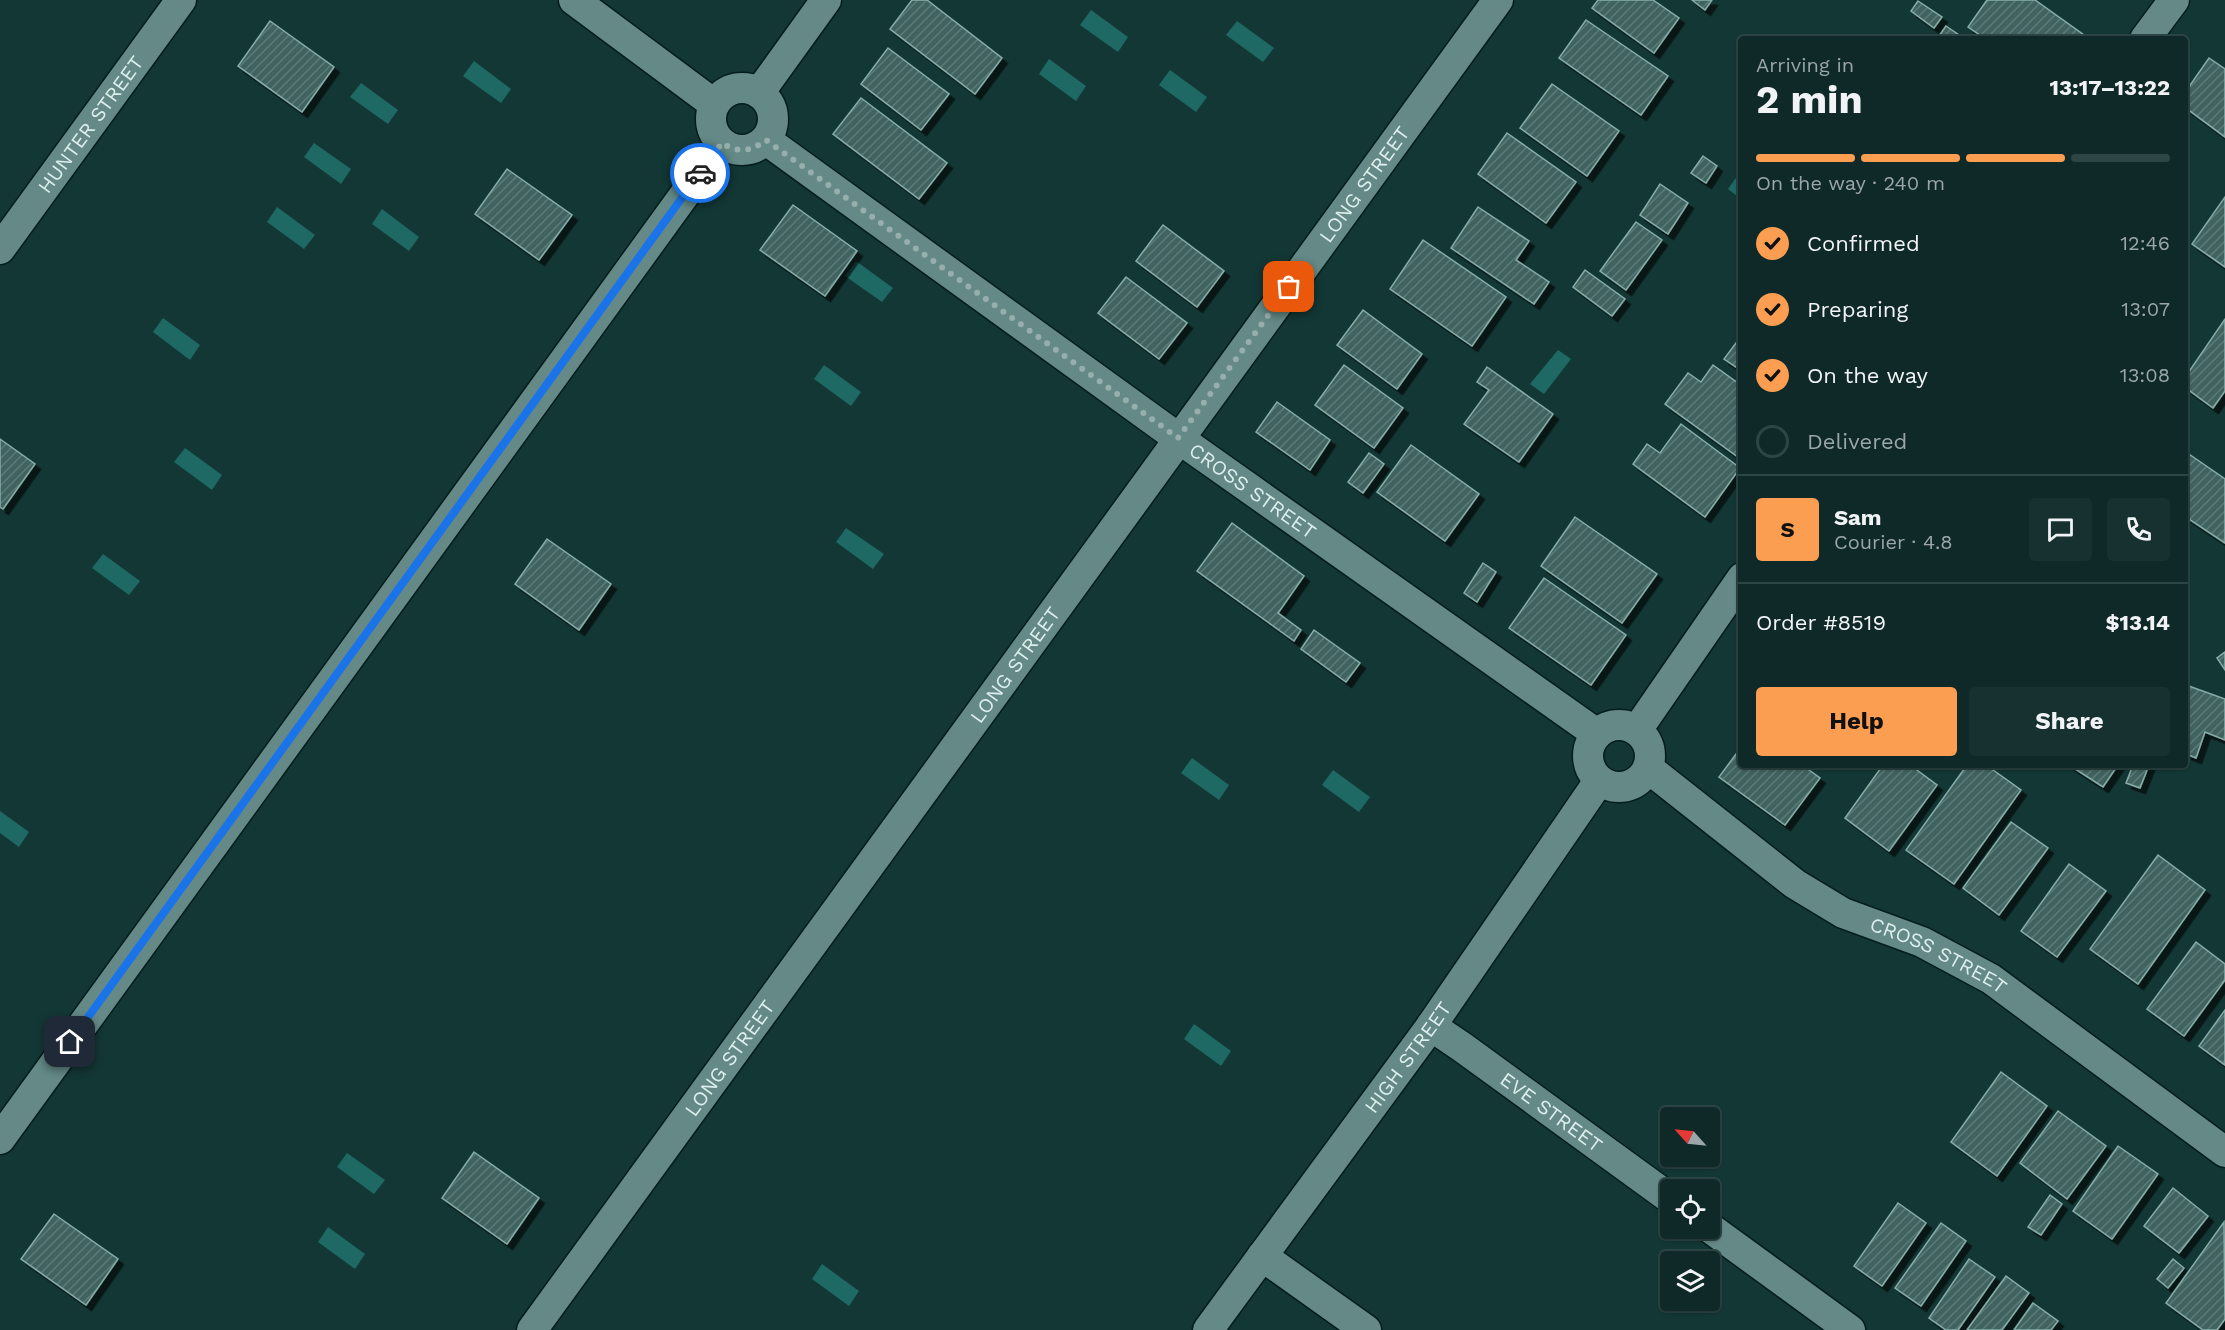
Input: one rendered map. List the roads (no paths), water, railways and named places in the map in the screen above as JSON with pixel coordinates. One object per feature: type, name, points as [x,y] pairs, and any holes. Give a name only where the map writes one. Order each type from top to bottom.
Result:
[{"type":"street","name":"HUNTER STREET","points":[[0,249],[181,0]]},
{"type":"street","points":[[574,0],[714,104]]},
{"type":"street","points":[[759,93],[826,0]]},
{"type":"street","name":"LONG STREET","points":[[532,1330],[1498,0]]},
{"type":"street","points":[[2147,36],[2174,0]]},
{"type":"street","points":[[740,88],[750,88],[759,93],[767,100],[772,110],[773,120],[766,140],[758,146],[739,150],[722,143],[715,135],[711,125],[714,104],[720,96],[740,88]]},
{"type":"street","name":"CROSS STREET","points":[[766,140],[1178,438],[1597,734]]},
{"type":"street","points":[[0,1139],[722,143]]},
{"type":"street","points":[[1637,730],[1738,584]]},
{"type":"street","points":[[1616,725],[1628,726],[1637,730],[1645,738],[1651,759],[1642,778],[1623,788],[1612,787],[1599,780],[1592,772],[1588,762],[1588,751],[1597,734],[1616,725]]},
{"type":"street","name":"CROSS STREET","points":[[1648,768],[1795,884],[1843,913],[1922,942],[1991,979],[2225,1152]]},
{"type":"street","name":"HIGH STREET","points":[[1208,1330],[1431,1026],[1599,780]]},
{"type":"street","name":"EVE STREET","points":[[1431,1026],[1660,1191]]},
{"type":"street","points":[[1720,1235],[1850,1330]]},
{"type":"street","points":[[1262,1256],[1366,1330]]},
{"type":"water","points":[[1091,10],[1128,37],[1118,52],[1080,25]]},
{"type":"water","points":[[1237,21],[1274,48],[1263,62],[1226,35]]},
{"type":"water","points":[[1049,59],[1086,86],[1076,101],[1039,74]]},
{"type":"water","points":[[474,61],[511,89],[501,103],[463,76]]},
{"type":"water","points":[[1170,70],[1207,97],[1196,112],[1159,85]]},
{"type":"water","points":[[361,83],[398,110],[388,124],[350,97]]},
{"type":"water","points":[[314,143],[351,169],[341,184],[304,157]]},
{"type":"water","points":[[1738,175],[1738,197],[1728,189]]},
{"type":"water","points":[[277,207],[315,235],[304,249],[267,222]]},
{"type":"water","points":[[382,209],[419,237],[409,251],[372,224]]},
{"type":"water","points":[[856,261],[893,288],[882,302],[845,276]]},
{"type":"water","points":[[163,318],[200,345],[190,360],[153,332]]},
{"type":"water","points":[[1558,350],[1571,359],[1544,394],[1530,384]]},
{"type":"water","points":[[824,365],[861,392],[851,406],[814,379]]},
{"type":"water","points":[[185,448],[222,475],[212,490],[174,462]]},
{"type":"water","points":[[846,528],[884,554],[873,569],[836,542]]},
{"type":"water","points":[[103,554],[140,581],[129,595],[92,568]]},
{"type":"water","points":[[1192,758],[1229,785],[1219,800],[1181,773]]},
{"type":"water","points":[[1333,770],[1370,797],[1359,812],[1322,785]]},
{"type":"water","points":[[0,811],[29,832],[19,847],[0,833]]},
{"type":"water","points":[[1194,1024],[1231,1051],[1221,1066],[1184,1039]]},
{"type":"water","points":[[347,1153],[385,1180],[374,1194],[337,1167]]},
{"type":"water","points":[[328,1227],[365,1254],[355,1269],[318,1242]]},
{"type":"water","points":[[822,1264],[859,1291],[849,1306],[812,1279]]}]
